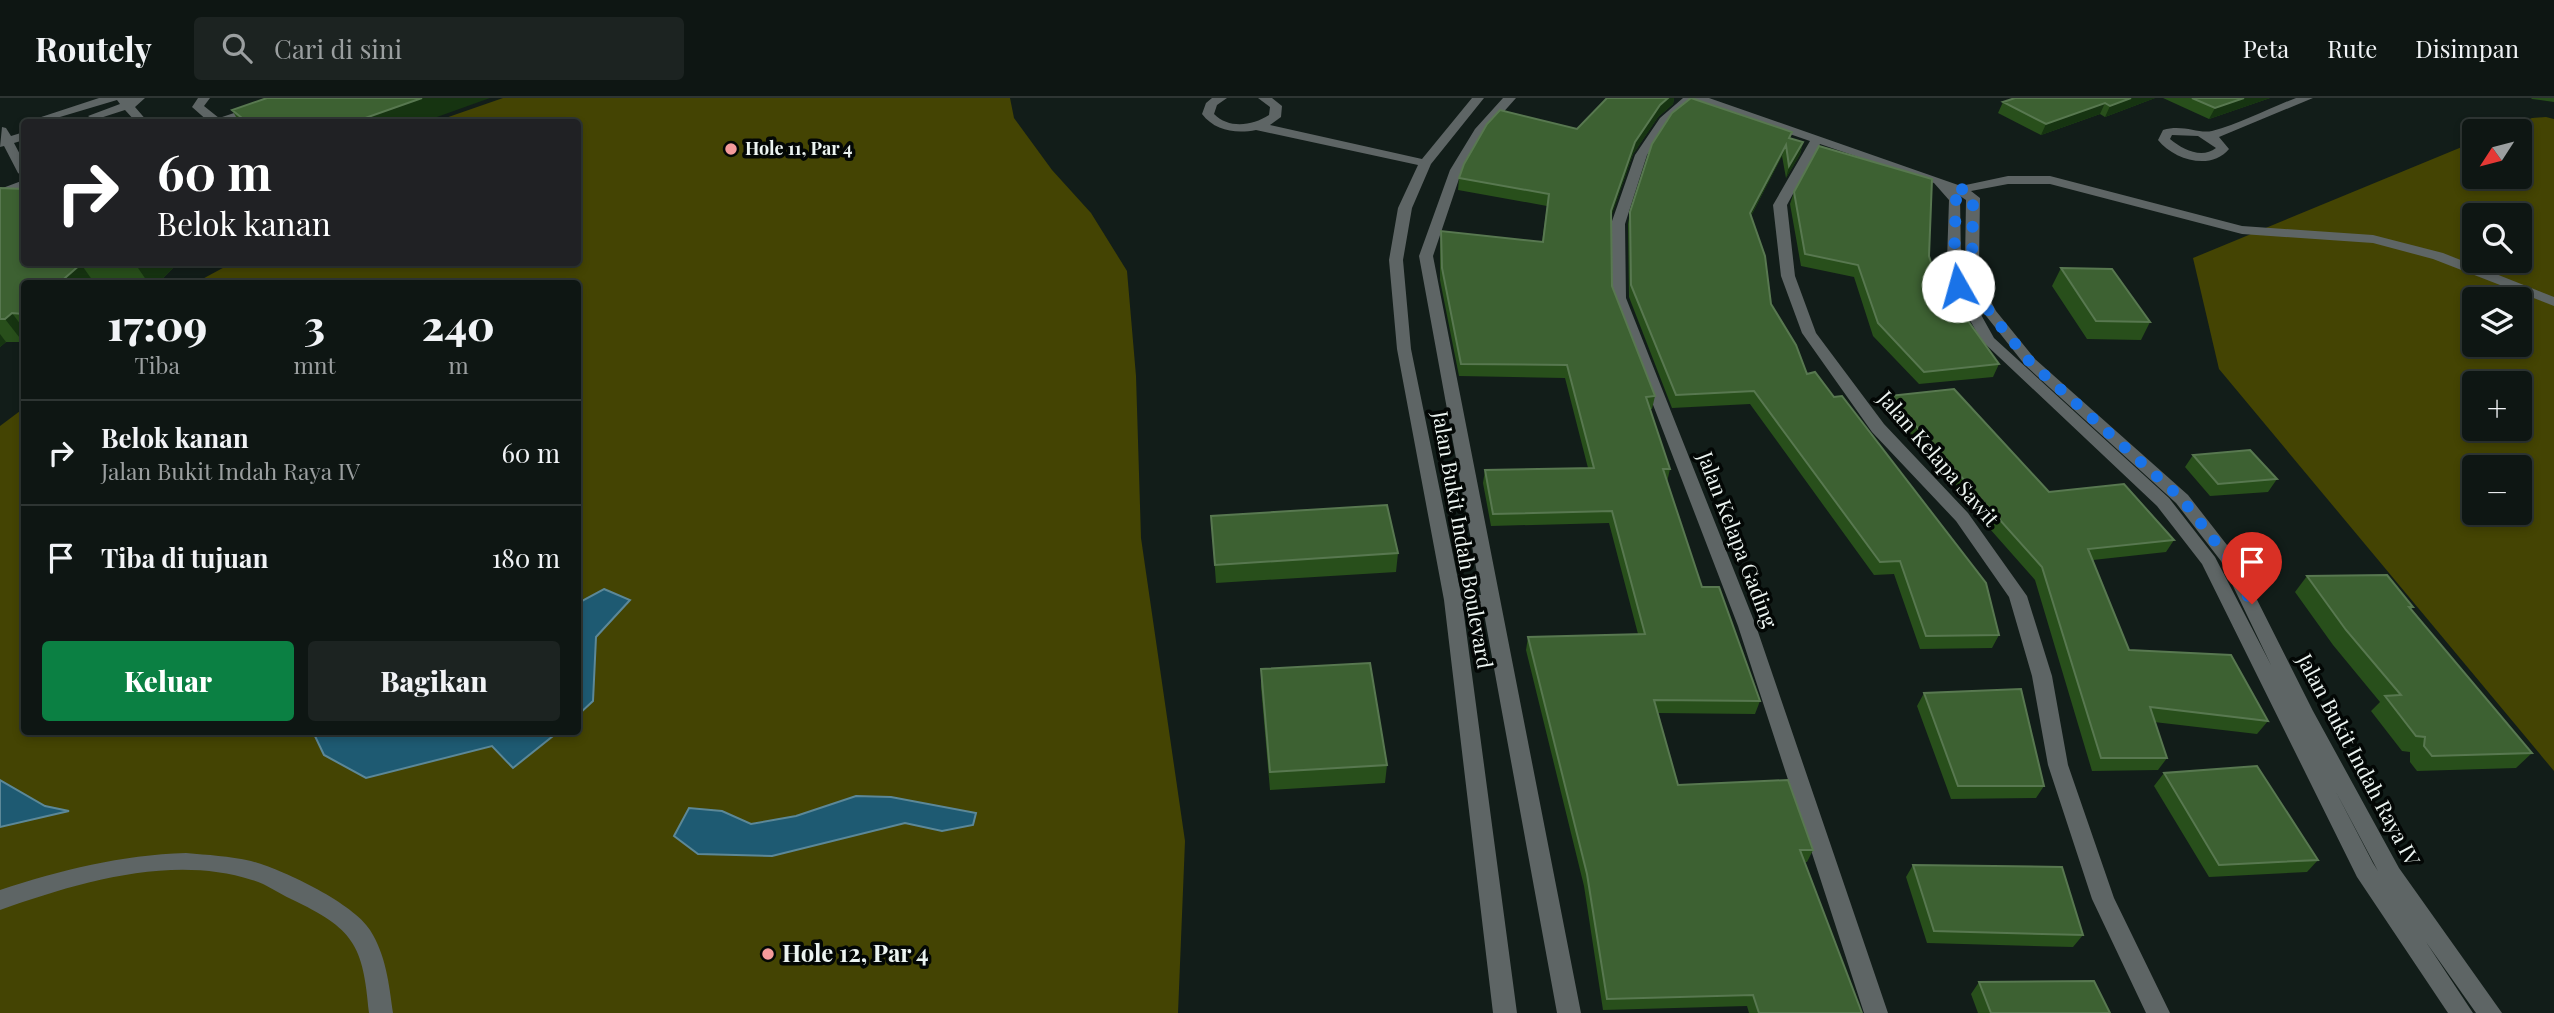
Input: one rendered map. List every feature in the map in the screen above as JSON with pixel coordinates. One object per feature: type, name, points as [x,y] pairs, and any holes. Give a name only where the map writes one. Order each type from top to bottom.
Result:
[{"type":"street","points":[[42,119],[112,98]]},
{"type":"street","points":[[212,119],[198,107],[202,100],[213,98]]},
{"type":"street","points":[[229,119],[291,98]]},
{"type":"street","points":[[1221,98],[1208,108],[1211,119],[1227,126],[1256,126],[1425,163]]},
{"type":"street","points":[[1256,126],[1269,122],[1278,111],[1276,106],[1265,98]]},
{"type":"street","name":"Jalan Bukit Indah Boulevard","points":[[1478,98],[1425,163],[1405,208],[1396,260],[1404,349],[1453,600],[1505,1013]]},
{"type":"street","points":[[1510,98],[1486,121],[1468,146],[1440,203],[1426,256],[1489,602],[1559,947],[1569,1013]]},
{"type":"street","name":"Jalan Kelapa Gading","points":[[1690,98],[1664,121],[1641,155],[1618,224],[1619,298],[1747,626],[1876,1013]]},
{"type":"street","points":[[1697,98],[1934,179],[1957,190],[2008,180],[2050,180],[2242,230],[2373,239],[2438,256],[2554,302]]},
{"type":"street","points":[[2209,136],[2303,98]]},
{"type":"street","points":[[79,119],[130,100],[140,119]]},
{"type":"street","points":[[2,137],[21,127]]},
{"type":"street","points":[[2,137],[21,136]]},
{"type":"street","points":[[2,137],[21,168]]},
{"type":"street","name":"Jalan Kelapa Sawit","points":[[1817,139],[1780,205],[1788,276],[1809,333],[1878,428],[1962,517],[2018,596],[2042,676],[2058,765],[2103,899],[2158,1013]]},
{"type":"street","points":[[0,194],[21,185]]},
{"type":"street","name":"Jalan Bukit Indah Raya IV","points":[[2461,1013],[2365,870],[2209,561],[2163,502],[1988,340],[1958,286],[1954,261],[1957,190],[1973,198],[1972,264],[1977,288],[1990,313],[2030,362],[2182,499],[2228,558],[2304,713],[2390,874],[2490,1013]]},
{"type":"street","points":[[1453,600],[1489,602]]},
{"type":"street","points":[[0,900],[62,878],[126,865],[196,863],[251,870],[336,910],[361,936],[376,966],[382,1013]]},
{"type":"shaded area","points":[[503,98],[1010,98],[1014,118],[1052,170],[1091,213],[1127,271],[1136,376],[1141,538],[1185,841],[1178,1013],[0,1013],[0,426],[21,410],[21,735],[581,735],[581,280],[201,280],[226,266],[581,266],[581,119],[443,119]]},
{"type":"shaded area","points":[[2546,117],[2554,119],[2554,771],[2219,369],[2193,258],[2462,147],[2462,189],[2532,189],[2532,119],[2530,119]]},
{"type":"water","points":[[604,589],[630,600],[596,637],[593,701],[581,712],[581,601]]},
{"type":"water","points":[[314,735],[554,735],[513,768],[492,746],[366,778],[324,755]]},
{"type":"water","points":[[0,780],[45,806],[69,811],[0,827]]},
{"type":"water","points":[[856,796],[891,797],[976,813],[973,825],[942,831],[905,823],[772,856],[698,854],[674,836],[689,808],[722,811],[751,824],[796,816]]},
{"type":"building","points":[[267,98],[422,98],[362,119],[243,119],[232,110]]},
{"type":"building","points":[[1607,98],[1668,98],[1660,105],[1635,142],[1611,211],[1612,286],[1655,396],[1646,397],[1670,469],[1663,469],[1702,587],[1719,587],[1760,701],[1654,700],[1678,785],[1788,780],[1813,850],[1800,850],[1862,1013],[1759,1013],[1753,995],[1607,999],[1587,874],[1528,637],[1645,634],[1612,511],[1493,514],[1485,470],[1594,468],[1567,365],[1461,364],[1442,268],[1441,231],[1543,242],[1549,194],[1459,178],[1464,164],[1487,124],[1500,110],[1577,129]]},
{"type":"building","points":[[1691,98],[1792,132],[1789,138],[1803,142],[1789,166],[1786,145],[1750,213],[1765,256],[1771,304],[1796,345],[1807,374],[1815,372],[1834,397],[1842,396],[1986,583],[1999,635],[1926,636],[1900,561],[1880,562],[1754,391],[1676,395],[1631,285],[1630,212],[1652,144],[1672,113]]},
{"type":"building","points":[[2015,98],[2131,98],[2110,106],[2105,103],[2046,124],[2003,102]]},
{"type":"building","points":[[2192,98],[2244,98],[2215,108]]},
{"type":"building","points":[[1819,146],[1932,179],[1929,256],[1935,275],[1999,364],[1924,372],[1878,323],[1858,265],[1805,254],[1794,192]]},
{"type":"building","points":[[0,188],[21,189],[21,266],[79,266],[63,280],[21,280],[21,314],[12,313],[5,319],[0,319]]},
{"type":"building","points":[[2061,268],[2112,269],[2150,322],[2096,321]]},
{"type":"building","points":[[1954,389],[2049,492],[2124,484],[2174,540],[2088,549],[2129,650],[2231,655],[2268,721],[2150,707],[2167,758],[2101,758],[2042,567],[1889,396]]},
{"type":"building","points":[[2250,450],[2277,479],[2218,484],[2193,455]]},
{"type":"building","points":[[1387,505],[1398,553],[1215,565],[1211,516]]},
{"type":"building","points":[[2387,575],[2413,607],[2409,607],[2532,753],[2432,756],[2424,746],[2425,737],[2416,736],[2385,696],[2401,695],[2346,630],[2307,576]]},
{"type":"building","points":[[1370,663],[1387,765],[1270,772],[1261,669]]},
{"type":"building","points":[[2021,689],[2044,786],[1958,786],[1924,693]]},
{"type":"building","points":[[2257,766],[2318,860],[2219,865],[2164,773]]},
{"type":"building","points":[[1913,865],[2062,867],[2083,935],[1934,931]]},
{"type":"building","points":[[2094,981],[2110,1013],[1991,1013],[1979,982]]},
{"type":"place","name":"Hole 11, Par 4","points":[[731,149]]},
{"type":"place","name":"Hole 12, Par 4","points":[[768,954]]},
{"type":"route","points":[[1958,286],[1954,261],[1956,199],[1951,191],[1963,189],[1973,198],[1972,264],[1977,288],[1990,313],[2030,362],[2182,499],[2228,558],[2252,604]]}]
